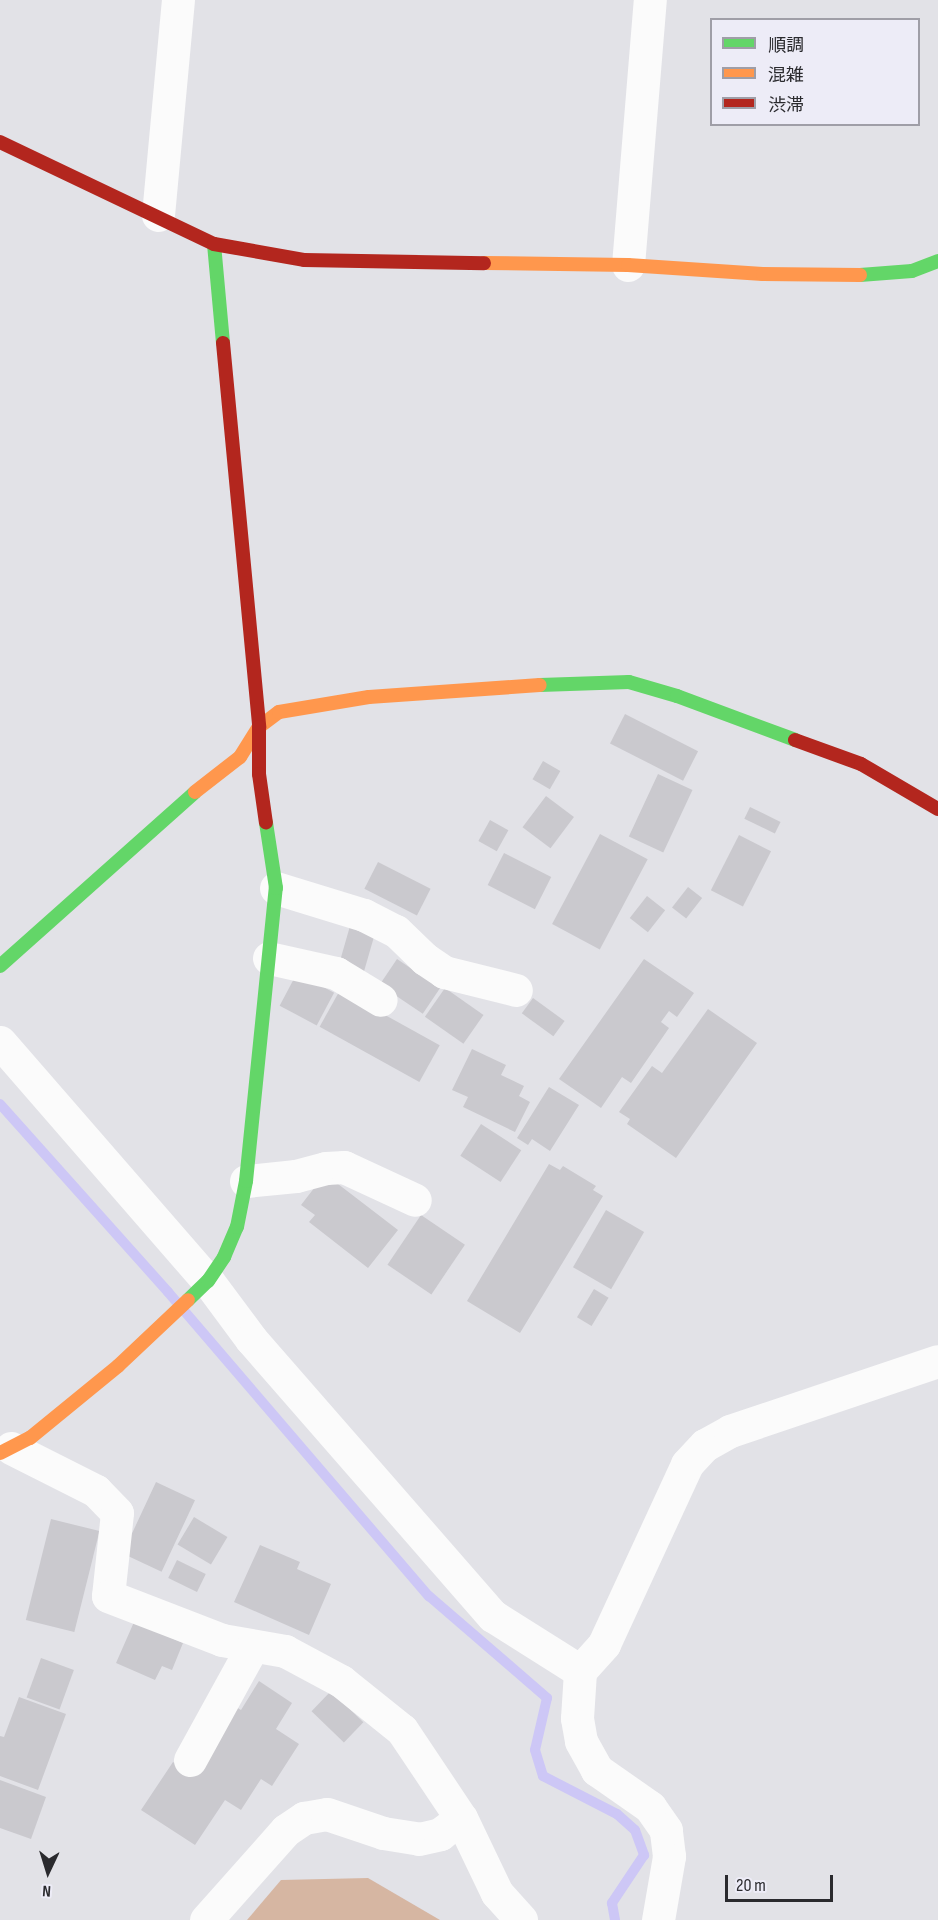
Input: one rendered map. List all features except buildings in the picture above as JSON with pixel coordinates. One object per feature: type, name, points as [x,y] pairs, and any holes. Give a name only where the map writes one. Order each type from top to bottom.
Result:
[{"type":"street","points":[[158,214],[178,0]]},
{"type":"street","points":[[628,265],[650,0]]},
{"type":"street","points":[[0,142],[158,214],[214,244],[304,260],[628,265],[763,274],[873,275],[912,271],[938,261]]},
{"type":"street","points":[[6,1450],[30,1438],[118,1366],[199,1290],[224,1257],[237,1227],[246,1181],[276,888],[259,774],[259,727],[214,244]]},
{"type":"street","points":[[0,966],[198,789],[240,757],[259,727],[279,712],[369,697],[528,685],[629,682],[677,696],[861,764],[938,809]]},
{"type":"street","points":[[276,888],[364,915],[396,931],[425,959],[444,972],[516,990]]},
{"type":"street","points":[[269,958],[336,973],[381,1000]]},
{"type":"street","points":[[0,1042],[199,1290],[250,1339],[492,1616],[580,1671]]},
{"type":"street","points":[[246,1181],[344,1167],[415,1200]]},
{"type":"street","points":[[658,1920],[669,1856],[666,1830],[650,1807],[597,1770],[581,1741],[577,1718],[580,1671],[604,1644],[687,1464],[705,1445],[730,1431],[938,1361]]},
{"type":"street","points":[[6,1450],[96,1491],[117,1512],[108,1596],[222,1640],[285,1651],[341,1681],[402,1730],[461,1818],[496,1893],[521,1920]]},
{"type":"street","points":[[190,1760],[252,1647]]},
{"type":"street","points":[[206,1920],[231,1895],[286,1830],[304,1818],[327,1814],[383,1833],[419,1839],[440,1834],[461,1818]]},
{"type":"shaded area","points":[[368,1878],[440,1920],[247,1920],[281,1880]]},
{"type":"waterway","points":[[0,1104],[168,1292],[429,1596],[547,1698],[535,1750],[543,1776],[617,1814],[635,1830],[644,1855],[612,1903],[615,1920]]},
{"type":"traffic: fast","points":[[214,244],[223,343]]},
{"type":"traffic: fast","points":[[860,275],[912,271],[938,261]]},
{"type":"traffic: fast","points":[[540,685],[629,682],[677,696],[795,740]]},
{"type":"traffic: fast","points":[[0,966],[195,792]]},
{"type":"traffic: fast","points":[[188,1300],[208,1281],[224,1257],[237,1227],[246,1181],[276,888],[266,823]]},
{"type":"traffic: slow","points":[[484,263],[628,265],[763,274],[860,275]]},
{"type":"traffic: slow","points":[[195,792],[240,757],[259,727],[279,712],[369,697],[540,685]]},
{"type":"traffic: slow","points":[[0,1453],[30,1438],[118,1366],[188,1300]]},
{"type":"traffic: jam","points":[[0,142],[214,244],[304,260],[484,263]]},
{"type":"traffic: jam","points":[[223,343],[259,727],[259,774],[266,823]]},
{"type":"traffic: jam","points":[[795,740],[861,764],[938,809]]}]
